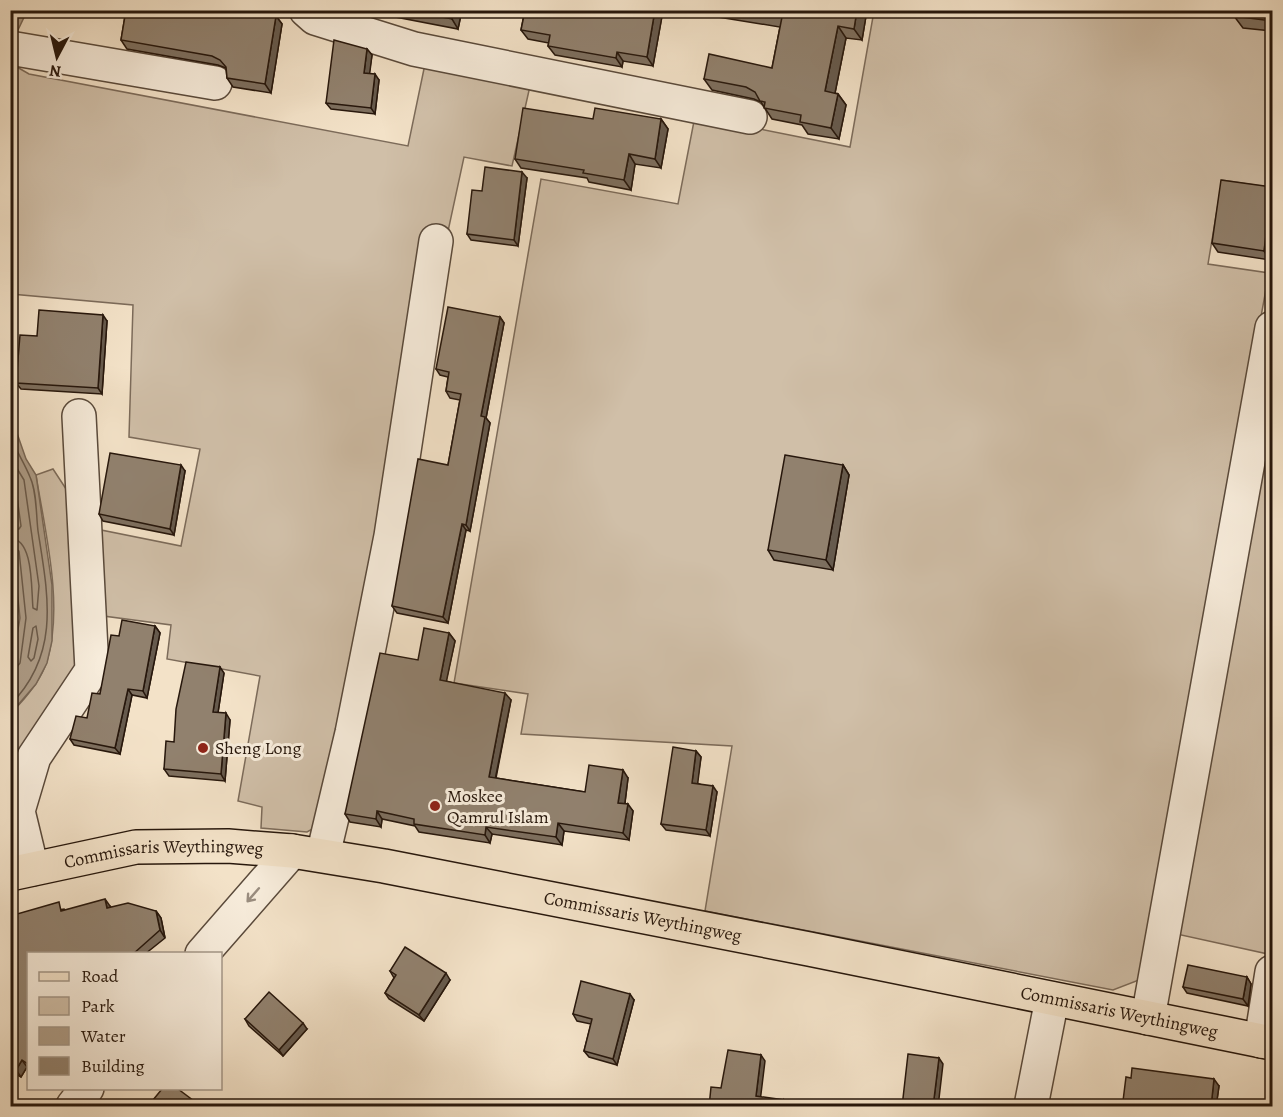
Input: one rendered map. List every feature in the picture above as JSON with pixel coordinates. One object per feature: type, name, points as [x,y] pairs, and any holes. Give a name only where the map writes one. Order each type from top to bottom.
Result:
[{"type":"main road","name":"Commissaris Weythingweg","points":[[21,871],[136,847],[228,846],[307,853],[1267,1042]]},
{"type":"street","points":[[306,10],[315,18],[414,49],[750,117]]},
{"type":"street","points":[[10,48],[215,83]]},
{"type":"street","points":[[204,952],[307,853],[352,733],[391,536],[436,241]]},
{"type":"street","points":[[1148,1018],[1272,328]]},
{"type":"street","points":[[21,871],[18,811],[34,757],[92,670],[79,417]]},
{"type":"street","points":[[1267,1042],[1272,972]]},
{"type":"street","points":[[1031,1107],[1052,999]]},
{"type":"street","points":[[73,1107],[86,1090]]},
{"type":"green space","points":[[874,11],[1272,11],[1272,159],[1268,187],[1222,180],[1208,264],[1269,273],[1139,980],[1113,990],[705,911],[732,746],[521,734],[528,694],[454,683],[541,179],[678,204],[695,116],[850,147]]},
{"type":"green space","points":[[10,63],[29,74],[408,146],[425,64],[530,86],[512,166],[464,157],[320,825],[307,832],[261,828],[262,807],[238,801],[260,676],[167,659],[171,625],[96,615],[91,528],[181,546],[200,449],[129,437],[133,305],[11,294]]},
{"type":"green space","points":[[1272,385],[1272,925],[1268,954],[1172,933]]},
{"type":"green space","points":[[53,469],[72,498],[83,655],[11,795],[11,713],[41,676],[52,640],[54,617],[51,568],[36,475]]},
{"type":"green space","points":[[10,524],[20,618],[11,668],[10,668]]},
{"type":"water","points":[[11,11],[27,11],[17,32],[11,38]]},
{"type":"water","points":[[11,416],[26,459],[36,475],[52,585],[52,641],[47,663],[36,684],[11,713],[11,668],[20,618],[10,524]]},
{"type":"building","points":[[126,10],[255,10],[255,12],[276,16],[265,84],[227,78],[226,67],[212,56],[121,40]]},
{"type":"building","points":[[403,10],[454,10],[452,19]]},
{"type":"building","points":[[525,10],[655,10],[647,57],[617,52],[616,58],[548,46],[550,35],[521,30]]},
{"type":"building","points":[[740,10],[857,10],[854,29],[838,26],[825,91],[838,94],[831,128],[800,122],[801,115],[764,108],[765,102],[760,101],[755,92],[746,87],[704,79],[709,54],[772,68],[782,17]]},
{"type":"building","points":[[1235,10],[1272,10],[1272,21],[1234,16]]},
{"type":"building","points":[[334,40],[367,49],[364,73],[375,74],[371,108],[326,103]]},
{"type":"building","points":[[523,108],[593,119],[595,108],[661,119],[655,159],[629,154],[624,180],[583,173],[584,170],[515,159]]},
{"type":"building","points":[[485,167],[522,172],[514,240],[467,234],[472,190],[482,191]]},
{"type":"building","points":[[1221,180],[1272,187],[1264,251],[1212,243]]},
{"type":"building","points":[[448,307],[500,317],[481,416],[485,417],[466,525],[462,524],[443,617],[392,606],[418,459],[448,465],[461,394],[446,391],[449,372],[436,369]]},
{"type":"building","points":[[39,310],[103,315],[98,388],[16,383],[20,335],[37,336]]},
{"type":"building","points":[[110,453],[181,465],[170,529],[99,514]]},
{"type":"building","points":[[785,455],[843,465],[826,560],[768,550]]},
{"type":"building","points":[[122,620],[155,626],[143,691],[128,689],[115,748],[70,739],[76,716],[87,718],[92,693],[100,694],[111,635],[119,636]]},
{"type":"building","points":[[424,628],[449,633],[440,680],[505,693],[489,777],[585,792],[589,765],[623,770],[618,803],[628,804],[623,833],[558,823],[556,837],[486,827],[485,835],[414,824],[414,819],[377,811],[376,819],[345,814],[380,653],[418,660]]},
{"type":"building","points":[[186,662],[220,667],[213,712],[226,713],[221,774],[164,769],[166,741],[174,742],[176,709]]},
{"type":"building","points":[[673,747],[696,751],[692,783],[713,786],[706,830],[661,824]]},
{"type":"building","points":[[105,899],[107,908],[128,903],[156,911],[160,930],[135,952],[27,952],[27,1063],[22,1060],[16,1070],[10,1067],[10,916],[59,902],[61,911]]},
{"type":"building","points":[[405,947],[446,973],[419,1015],[385,993],[396,975],[390,971]]},
{"type":"building","points":[[1188,965],[1247,977],[1243,999],[1183,987]]},
{"type":"building","points":[[581,981],[630,994],[613,1059],[584,1051],[592,1019],[573,1014]]},
{"type":"building","points":[[269,992],[303,1023],[279,1050],[245,1019]]},
{"type":"building","points":[[728,1050],[761,1055],[756,1096],[784,1100],[783,1107],[709,1107],[711,1087],[721,1088]]},
{"type":"building","points":[[908,1054],[939,1058],[933,1107],[902,1107]]},
{"type":"building","points":[[1132,1068],[1214,1079],[1211,1107],[1175,1107],[1123,1101],[1126,1077],[1131,1078]]},
{"type":"building","points":[[161,1090],[179,1090],[202,1107],[161,1107],[153,1100]]},
{"type":"place","name":"Sheng Long","points":[[203,748]]},
{"type":"place","name":"Moskee Qamrul Islam","points":[[435,806]]}]
